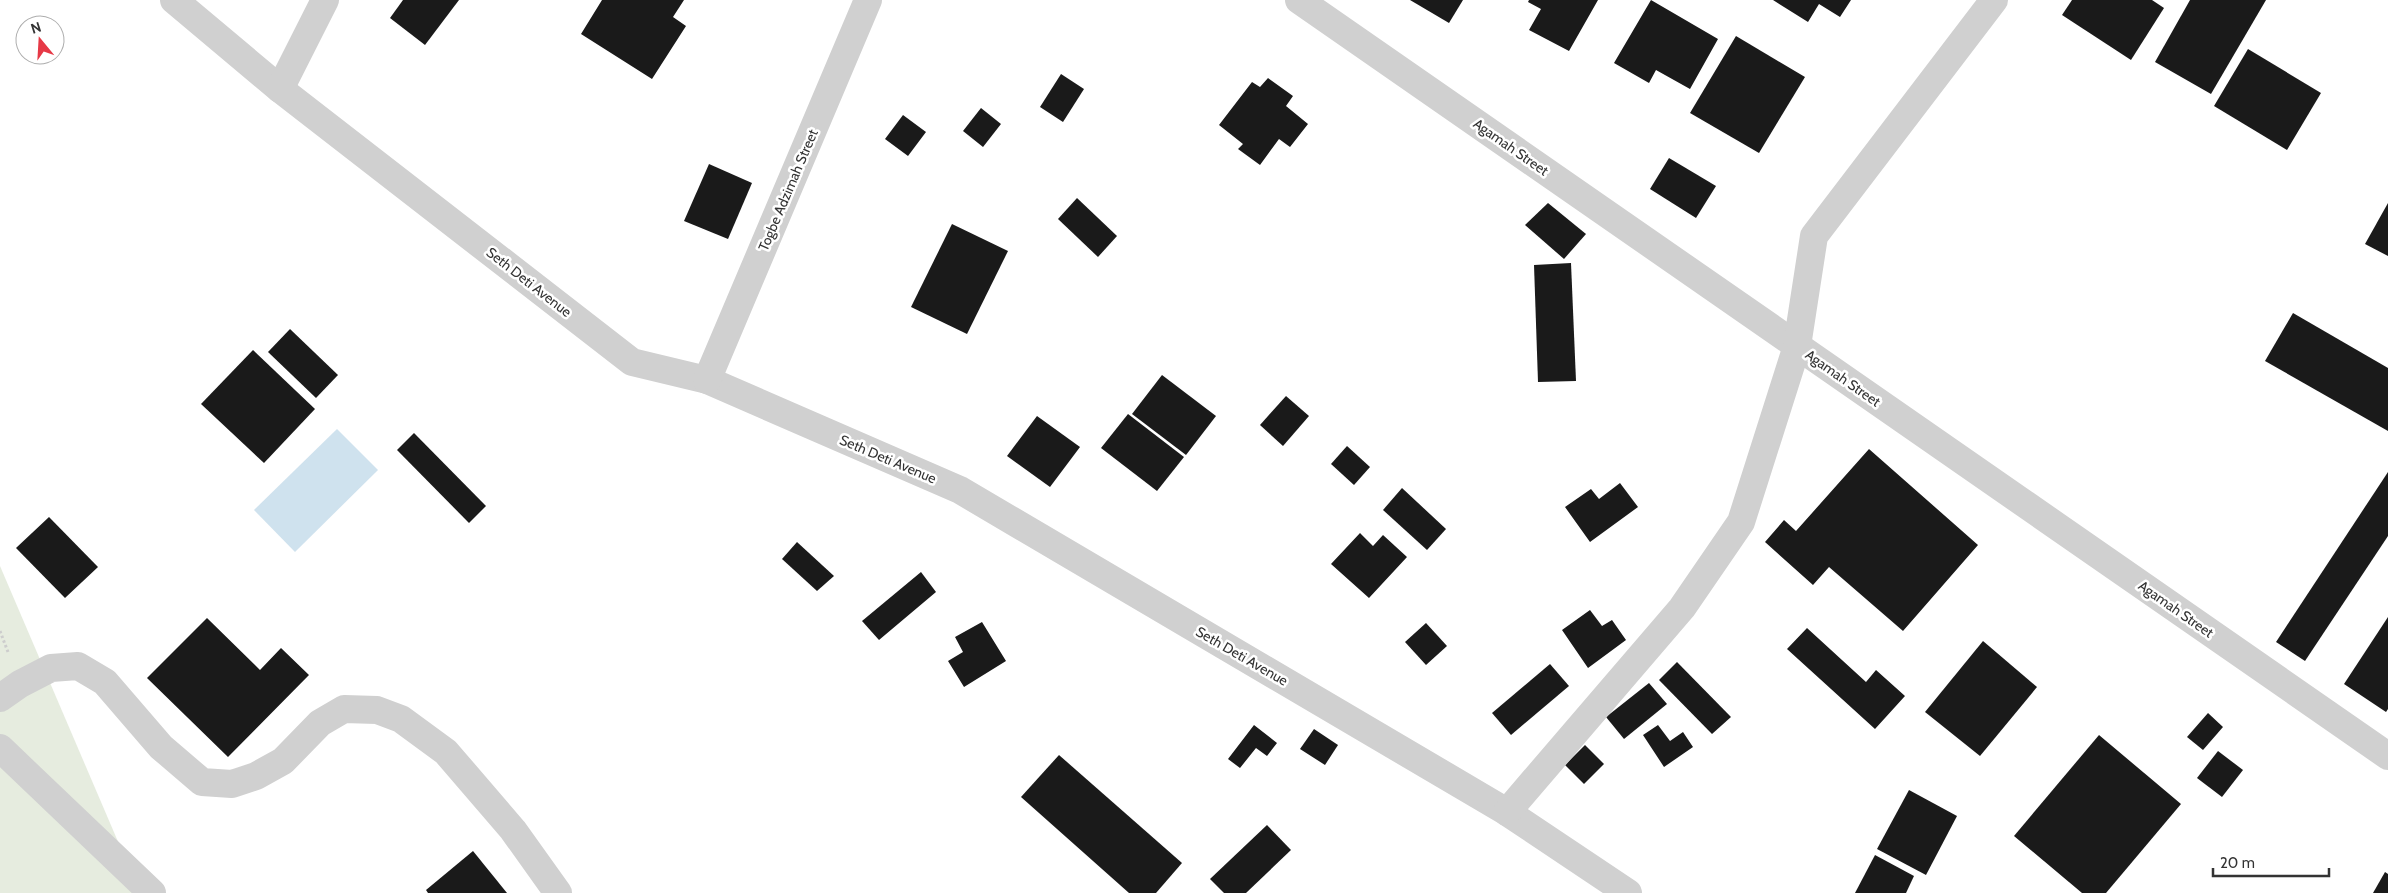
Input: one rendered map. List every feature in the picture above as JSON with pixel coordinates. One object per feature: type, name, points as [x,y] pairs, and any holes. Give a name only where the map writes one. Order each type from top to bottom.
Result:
[{"type":"street","name":"Seth Deti Avenue","points":[[174,0],[280,89],[632,362],[708,380],[960,490],[1507,812],[1628,893]]},
{"type":"street","points":[[280,89],[325,0]]},
{"type":"street","name":"Togbe Adzimah Street","points":[[708,380],[868,0]]},
{"type":"street","name":"Agamah Street","points":[[1299,0],[2388,756]]},
{"type":"street","points":[[1507,812],[1682,608],[1741,522],[1797,346],[1814,236],[1994,0]]},
{"type":"street","points":[[0,698],[20,684],[51,668],[78,666],[105,682],[161,746],[202,782],[232,784],[256,776],[283,760],[320,723],[344,709],[377,710],[401,719],[446,752],[513,830],[558,893]]},
{"type":"street","points":[[0,748],[152,893]]},
{"type":"shaded area","points":[[0,566],[140,893],[0,893]]},
{"type":"water","points":[[337,429],[378,470],[295,552],[254,510]]},
{"type":"building","points":[[403,0],[459,0],[425,45],[390,18]]},
{"type":"building","points":[[602,0],[684,0],[673,17],[686,26],[652,79],[581,34]]},
{"type":"building","points":[[1410,0],[1463,0],[1449,23]]},
{"type":"building","points":[[1529,0],[1598,0],[1569,51],[1529,30],[1541,9],[1528,2]]},
{"type":"building","points":[[1651,0],[1718,39],[1690,89],[1656,70],[1649,83],[1614,63]]},
{"type":"building","points":[[1773,0],[1851,0],[1840,17],[1819,4],[1808,22]]},
{"type":"building","points":[[2072,0],[2152,0],[2164,8],[2131,60],[2062,15]]},
{"type":"building","points":[[2190,0],[2266,0],[2211,94],[2155,62]]},
{"type":"building","points":[[1736,36],[1805,77],[1759,153],[1690,113]]},
{"type":"building","points":[[2248,49],[2321,93],[2287,150],[2214,106]]},
{"type":"building","points":[[1061,74],[1084,89],[1063,122],[1040,107]]},
{"type":"building","points":[[1268,78],[1293,96],[1286,106],[1308,124],[1290,147],[1279,139],[1260,165],[1238,149],[1243,144],[1219,125],[1252,82],[1260,87]]},
{"type":"building","points":[[981,108],[1001,124],[983,147],[963,131]]},
{"type":"building","points":[[903,115],[926,132],[908,156],[885,139]]},
{"type":"building","points":[[1669,158],[1716,186],[1696,218],[1650,189]]},
{"type":"building","points":[[709,164],[752,183],[728,239],[684,221]]},
{"type":"building","points":[[1077,198],[1117,236],[1098,257],[1058,219]]},
{"type":"building","points":[[1548,203],[1586,234],[1564,259],[1525,225]]},
{"type":"building","points":[[2388,203],[2388,256],[2365,244]]},
{"type":"building","points":[[952,224],[1008,251],[967,334],[911,307]]},
{"type":"building","points":[[1571,263],[1576,381],[1538,382],[1534,265]]},
{"type":"building","points":[[2293,313],[2388,368],[2388,431],[2265,361]]},
{"type":"building","points":[[290,329],[338,375],[316,398],[268,352]]},
{"type":"building","points":[[253,350],[315,409],[264,463],[201,404]]},
{"type":"building","points":[[1162,375],[1216,416],[1186,455],[1132,414]]},
{"type":"building","points":[[1286,396],[1309,416],[1283,446],[1260,425]]},
{"type":"building","points":[[1128,414],[1184,457],[1157,491],[1101,448]]},
{"type":"building","points":[[1037,416],[1080,447],[1050,487],[1007,456]]},
{"type":"building","points":[[414,433],[486,506],[469,523],[397,450]]},
{"type":"building","points":[[1347,446],[1370,467],[1354,485],[1331,464]]},
{"type":"building","points":[[1869,449],[1978,545],[1903,631],[1829,567],[1813,585],[1765,542],[1784,520],[1796,531]]},
{"type":"building","points":[[2388,472],[2388,536],[2305,661],[2276,642]]},
{"type":"building","points":[[1620,483],[1638,507],[1590,542],[1565,507],[1591,489],[1599,499]]},
{"type":"building","points":[[1402,488],[1446,529],[1427,550],[1383,510]]},
{"type":"building","points":[[49,517],[98,567],[65,598],[16,548]]},
{"type":"building","points":[[1360,533],[1373,546],[1383,535],[1407,557],[1369,598],[1331,564]]},
{"type":"building","points":[[797,542],[834,576],[817,591],[782,559]]},
{"type":"building","points":[[921,572],[936,592],[879,640],[862,621]]},
{"type":"building","points":[[1590,610],[1602,626],[1612,620],[1626,640],[1588,668],[1562,630]]},
{"type":"building","points":[[2388,617],[2388,709],[2386,712],[2344,684]]},
{"type":"building","points":[[207,618],[260,670],[281,648],[309,675],[228,757],[147,678]]},
{"type":"building","points":[[982,622],[1006,661],[964,687],[948,661],[963,652],[955,637]]},
{"type":"building","points":[[1426,623],[1447,646],[1426,665],[1405,642]]},
{"type":"building","points":[[1807,628],[1866,682],[1876,670],[1905,696],[1875,729],[1787,649]]},
{"type":"building","points":[[1983,641],[2037,687],[1980,756],[1925,712]]},
{"type":"building","points":[[1677,662],[1731,717],[1712,734],[1659,680]]},
{"type":"building","points":[[1550,664],[1569,686],[1511,735],[1492,713]]},
{"type":"building","points":[[1649,683],[1667,704],[1624,739],[1606,717]]},
{"type":"building","points":[[2208,713],[2223,727],[2203,750],[2187,737]]},
{"type":"building","points":[[1254,725],[1277,743],[1267,756],[1256,748],[1240,768],[1228,759]]},
{"type":"building","points":[[1658,725],[1670,741],[1683,732],[1693,747],[1664,767],[1643,735]]},
{"type":"building","points":[[1314,729],[1338,745],[1325,765],[1300,749]]},
{"type":"building","points":[[2099,735],[2181,804],[2106,893],[2082,893],[2014,836]]},
{"type":"building","points":[[1585,745],[1604,764],[1584,784],[1565,765]]},
{"type":"building","points":[[2218,751],[2243,770],[2222,797],[2197,778]]},
{"type":"building","points":[[1059,755],[1182,863],[1156,893],[1129,893],[1021,797]]},
{"type":"building","points":[[1909,790],[1957,816],[1926,875],[1877,849]]},
{"type":"building","points":[[1267,825],[1291,850],[1246,893],[1224,893],[1210,879]]},
{"type":"building","points":[[473,851],[507,893],[428,893],[426,890]]},
{"type":"building","points":[[1875,855],[1914,876],[1906,893],[1855,893]]},
{"type":"building","points":[[2385,872],[2388,874],[2388,893],[2373,893]]}]
